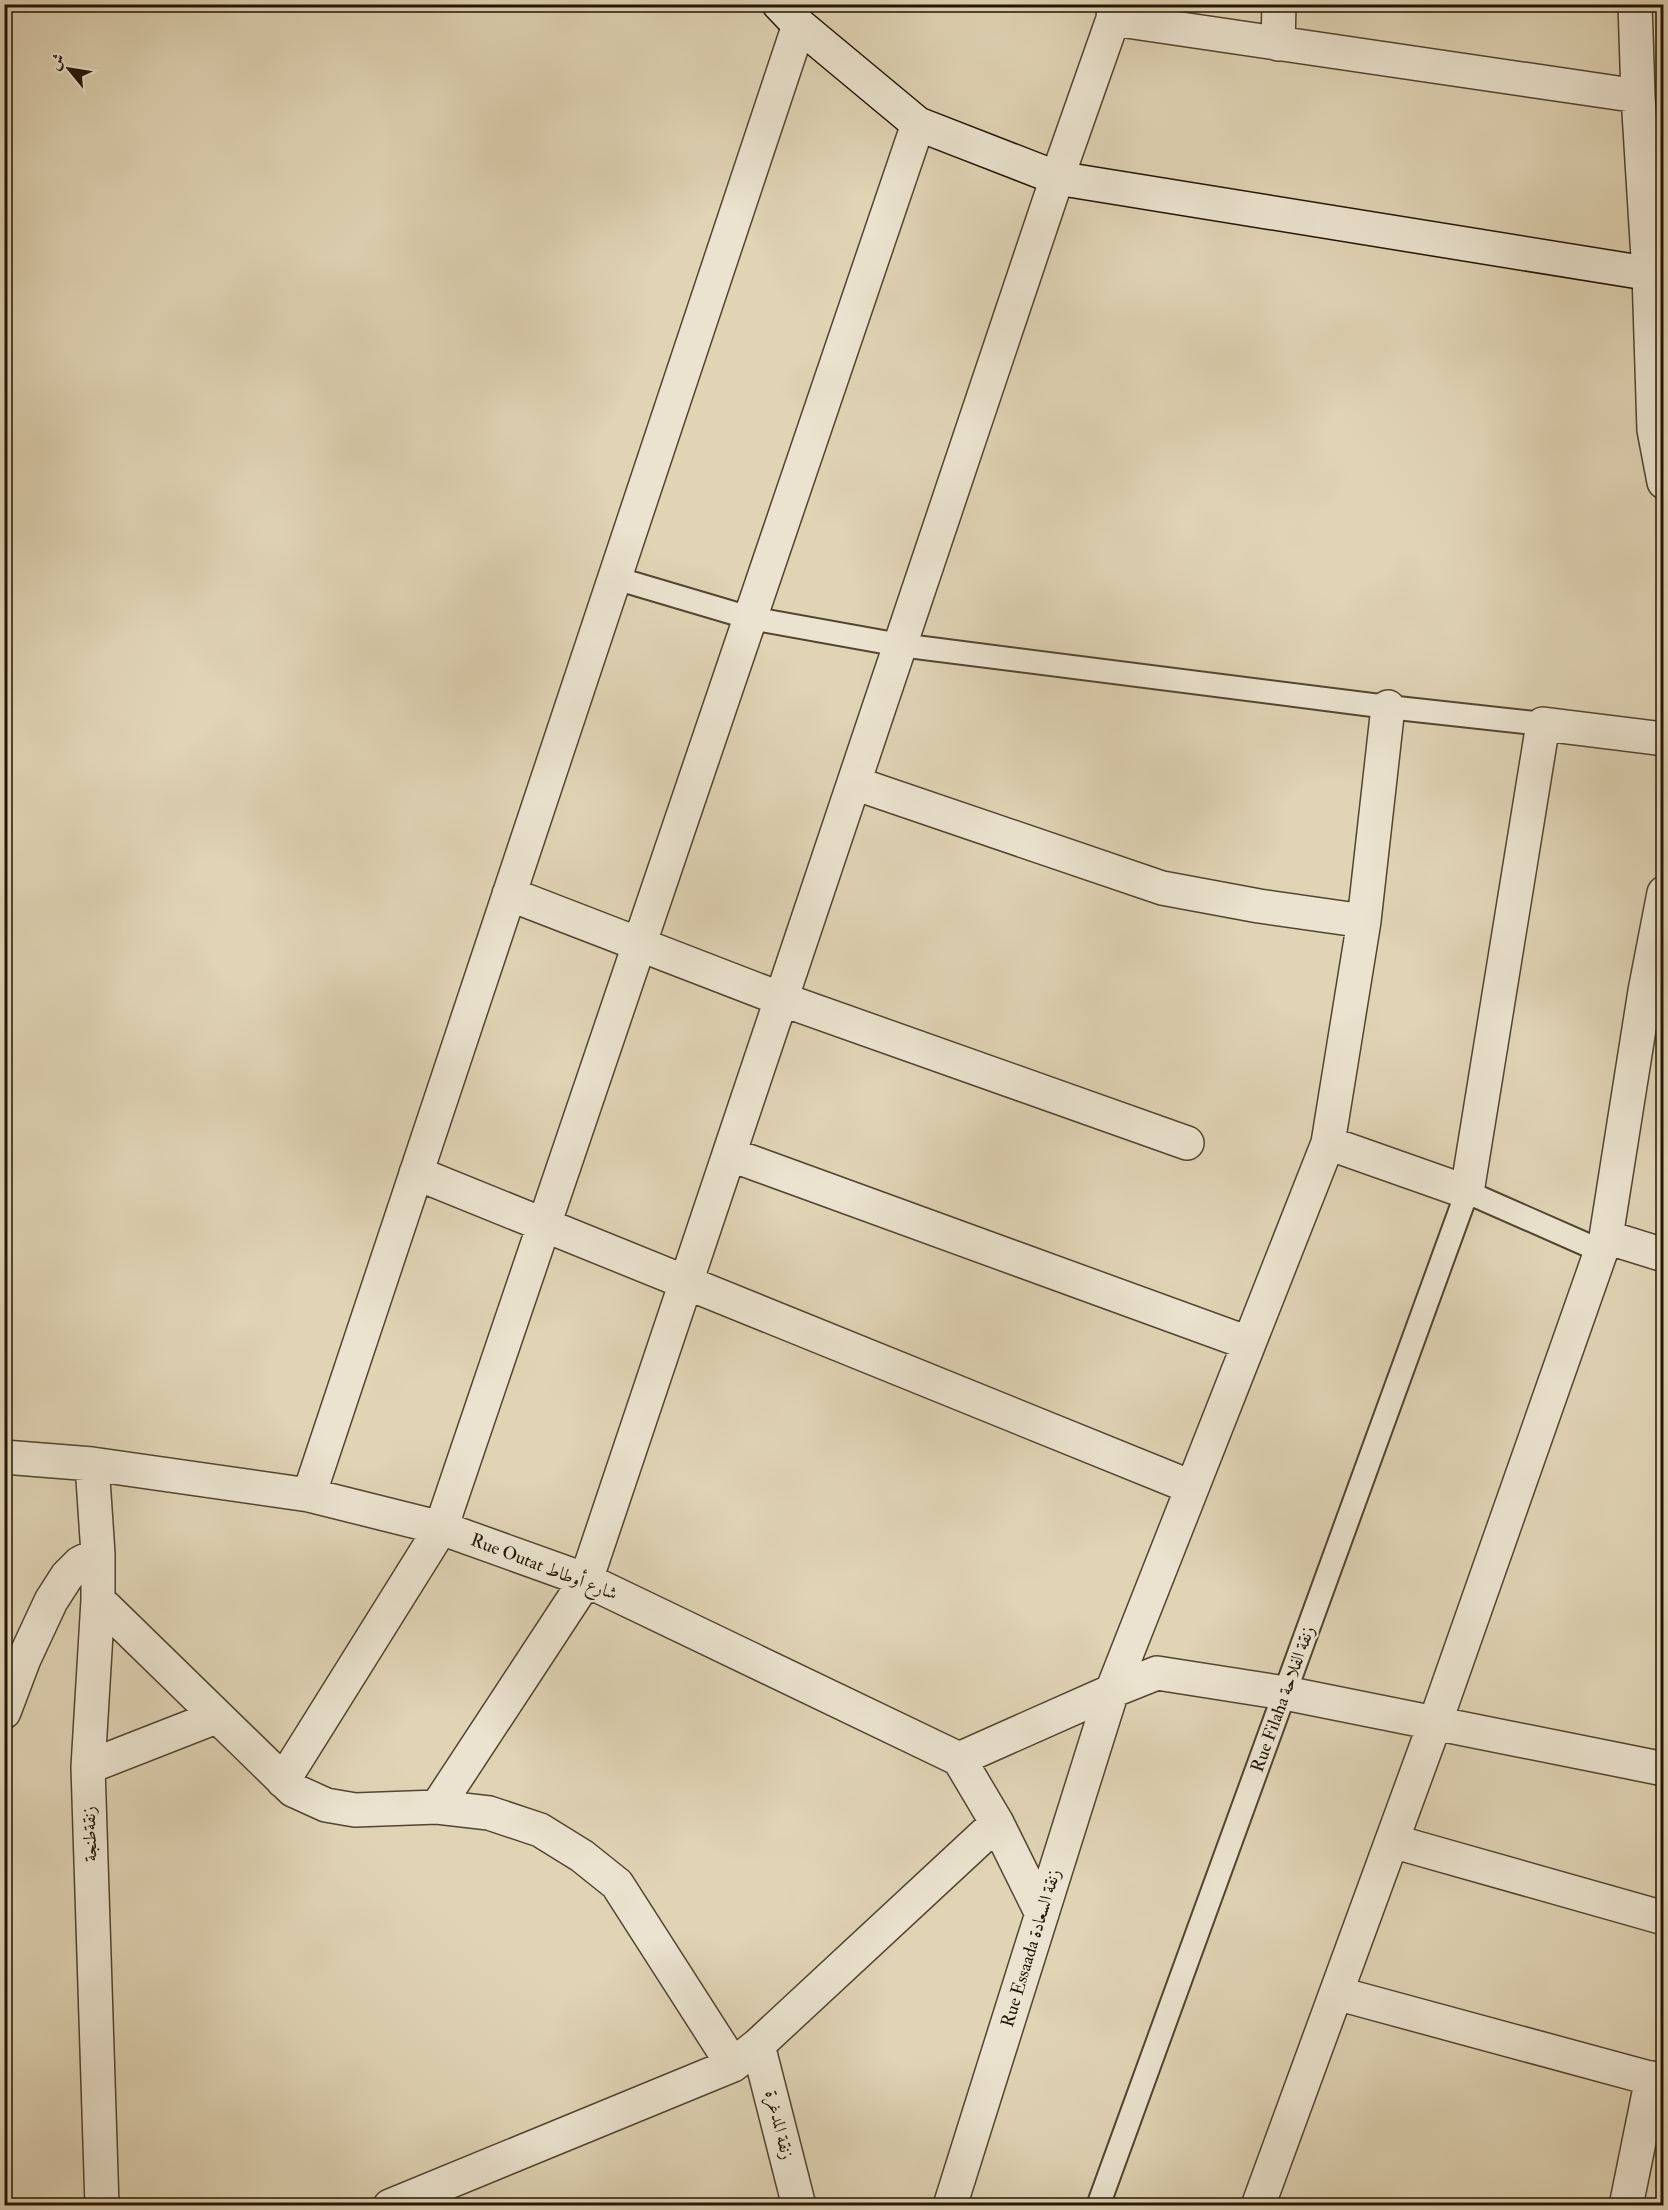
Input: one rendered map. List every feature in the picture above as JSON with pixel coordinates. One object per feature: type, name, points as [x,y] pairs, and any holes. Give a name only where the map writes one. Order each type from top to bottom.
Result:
[{"type":"street","points":[[1278,44],[1279,4]]},
{"type":"street","points":[[1635,4],[1638,96],[1656,275],[1654,430],[1664,482]]},
{"type":"street","points":[[437,1807],[586,1580],[1113,12],[1278,44],[1638,96]]},
{"type":"street","points":[[309,1495],[615,578],[789,15],[918,124],[1057,178],[1656,275]]},
{"type":"street","points":[[283,1780],[441,1528],[918,124]]},
{"type":"street","name":"Rue Essaada زنقة السعادة","points":[[950,2205],[1112,1691],[1328,1143],[1364,921],[1388,707]]},
{"type":"street","points":[[1328,1143],[1467,1192],[1543,724],[1664,739]]},
{"type":"street","points":[[854,783],[1162,888],[1259,906],[1364,921]]},
{"type":"street","points":[[1258,2205],[1435,1723],[1603,1244],[1654,993],[1664,893]]},
{"type":"street","points":[[509,894],[781,999],[1187,1143]]},
{"type":"street","points":[[729,1154],[1248,1343]]},
{"type":"street","points":[[416,1173],[1191,1487]]},
{"type":"street","points":[[1603,1244],[1664,1255]]},
{"type":"street","name":"Rue Outat شارع أوطاط","points":[[4,1457],[92,1464],[309,1495],[441,1528],[586,1580],[959,1759]]},
{"type":"street","name":"زنقةطنجة","points":[[92,1464],[98,1554],[98,1600],[88,1767],[102,2205]]},
{"type":"street","points":[[4,1712],[24,1659],[51,1602],[67,1576],[80,1563],[98,1554]]},
{"type":"street","points":[[98,1600],[293,1790],[326,1805],[356,1810],[437,1807],[489,1813],[540,1830],[582,1856],[617,1884],[733,2065]]},
{"type":"street","points":[[1042,1914],[997,1823],[959,1759],[1157,1673],[1285,1693],[1664,1769]]},
{"type":"street","points":[[88,1767],[216,1717]]},
{"type":"street","points":[[390,2205],[733,2065],[758,2045],[997,1823]]},
{"type":"street","points":[[1392,1841],[1664,1918]]},
{"type":"street","points":[[1336,1993],[1658,2080],[1626,2205]]},
{"type":"street","name":"زنقة المدغرة","points":[[758,2045],[799,2205]]},
{"type":"lane","points":[[615,578],[750,618],[900,645],[1388,707],[1543,724]]},
{"type":"lane","points":[[1467,1192],[1603,1244]]},
{"type":"lane","name":"Rue Filaha زنقة الفلاحة","points":[[1098,2205],[1467,1192]]}]
